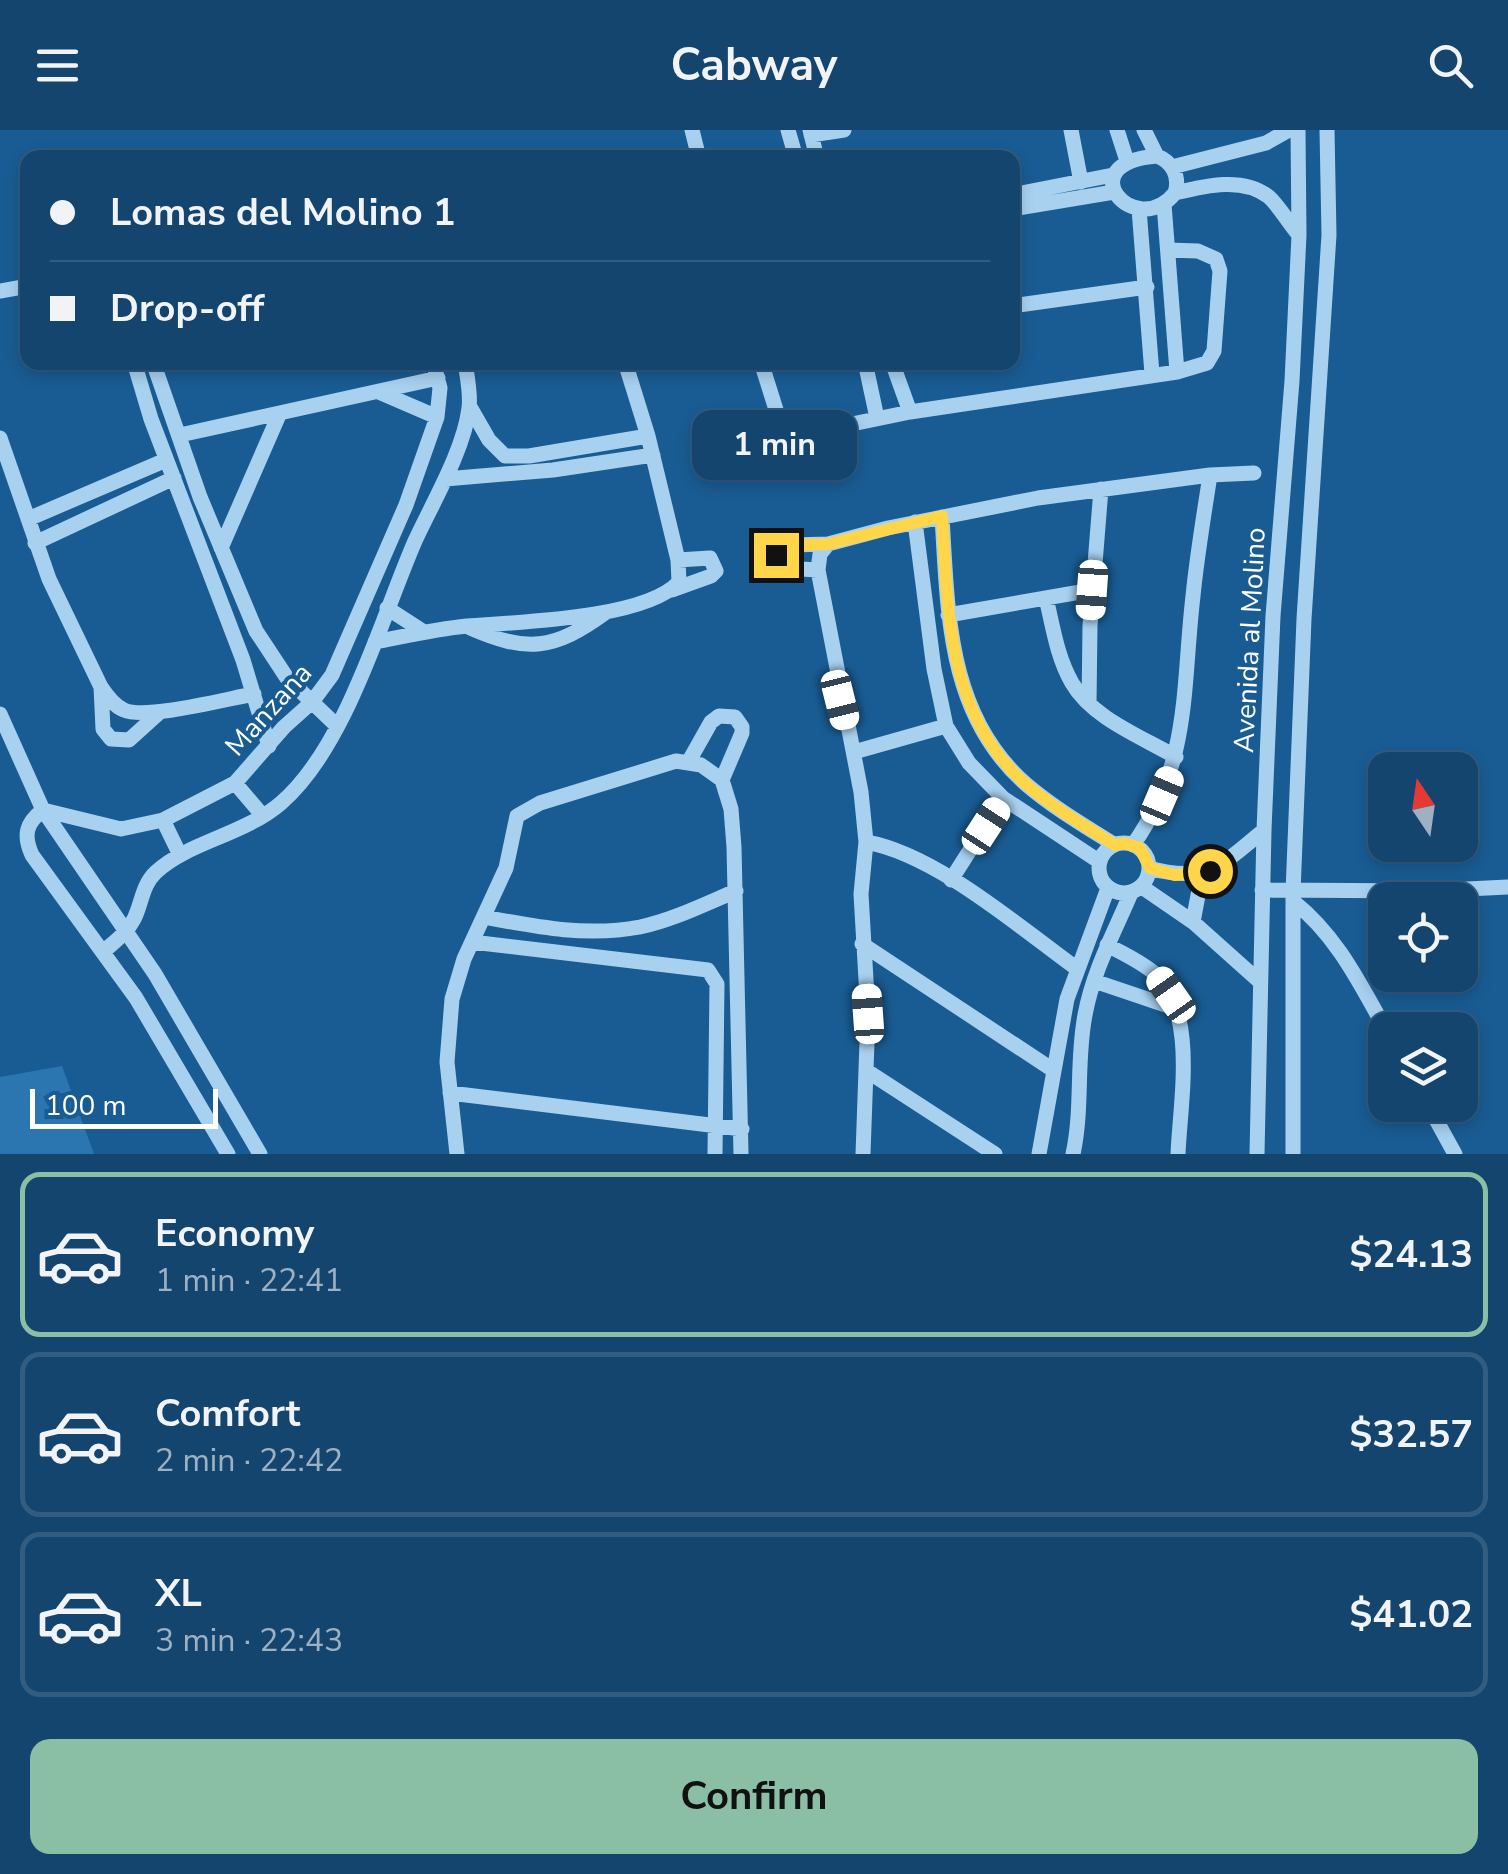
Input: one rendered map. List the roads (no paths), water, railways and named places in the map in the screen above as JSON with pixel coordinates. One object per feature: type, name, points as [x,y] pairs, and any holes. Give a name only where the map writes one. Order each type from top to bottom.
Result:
[{"type":"street","points":[[810,133],[844,130]]},
{"type":"street","points":[[1071,130],[1081,182]]},
{"type":"street","points":[[1020,207],[1114,183],[1127,161],[1117,130]]},
{"type":"street","points":[[1144,130],[1157,156],[1172,167],[1266,144],[1289,130]]},
{"type":"street","name":"Avenida al Molino","points":[[1257,1154],[1264,830],[1274,616],[1292,381],[1299,236],[1298,130]]},
{"type":"street","name":"Avenida al Molino","points":[[1294,1154],[1293,896],[1304,619],[1328,254],[1327,130]]},
{"type":"street","points":[[1127,161],[1157,156]]},
{"type":"street","points":[[1206,159],[1212,184]]},
{"type":"street","points":[[1172,167],[1168,250],[1177,372]]},
{"type":"street","points":[[1020,193],[1081,182],[1114,183]]},
{"type":"street","points":[[1114,183],[1125,205],[1139,210],[1212,184],[1246,186],[1268,196],[1299,236]]},
{"type":"street","points":[[1139,210],[1152,374]]},
{"type":"street","points":[[823,428],[778,416],[749,432],[751,443],[910,412],[1177,372],[1207,363],[1214,351],[1220,271],[1216,259],[1198,251],[1168,250]]},
{"type":"street","points":[[1020,305],[1147,287]]},
{"type":"street","points":[[144,370],[166,460],[270,746]]},
{"type":"street","points":[[146,370],[180,436],[210,523],[256,631],[272,657],[337,726]]},
{"type":"street","points":[[180,436],[379,392],[436,370]]},
{"type":"street","name":"Manzana","points":[[42,810],[121,829],[163,820],[234,783],[312,702],[332,675],[395,532],[437,418],[436,370]]},
{"type":"street","points":[[466,370],[470,407],[489,440],[505,456],[529,456],[648,436]]},
{"type":"street","points":[[627,370],[653,454],[678,560],[678,582],[670,591]]},
{"type":"street","points":[[764,370],[778,416]]},
{"type":"street","points":[[866,370],[877,418]]},
{"type":"street","points":[[895,370],[910,412]]},
{"type":"street","points":[[379,392],[437,418]]},
{"type":"street","points":[[102,952],[127,931],[146,883],[154,873],[180,855],[263,816],[293,790],[337,726],[446,478],[470,407]]},
{"type":"street","points":[[220,548],[279,415]]},
{"type":"street","points":[[0,438],[35,543],[101,687],[120,708],[139,713],[161,711],[254,694]]},
{"type":"street","points":[[446,478],[502,476],[653,454]]},
{"type":"street","points":[[502,476],[505,456]]},
{"type":"street","points":[[28,519],[166,460]]},
{"type":"street","points":[[818,570],[784,568],[776,562],[776,555],[791,545],[828,544],[942,516],[1101,489],[1210,474],[1254,473]]},
{"type":"street","points":[[1133,845],[1162,796],[1176,757],[1210,474]]},
{"type":"street","points":[[35,543],[174,478]]},
{"type":"street","points":[[1089,703],[1092,590],[1101,489]]},
{"type":"street","points":[[942,516],[954,658],[964,695],[983,734],[1024,782],[1115,845],[1133,845],[1145,854],[1150,868]]},
{"type":"street","points":[[916,522],[934,669],[946,726],[969,762],[1004,798],[1100,862]]},
{"type":"street","points":[[194,530],[210,523]]},
{"type":"street","points":[[395,532],[416,540]]},
{"type":"street","points":[[828,544],[820,554],[818,570],[840,700],[854,752],[866,842],[861,894],[868,1014],[863,1154]]},
{"type":"street","points":[[375,642],[466,626],[528,623],[609,610],[670,591],[716,571],[710,558],[678,560]]},
{"type":"street","points":[[948,615],[1092,590]]},
{"type":"street","points":[[1046,598],[1058,650],[1073,685],[1089,703],[1176,757]]},
{"type":"street","points":[[387,608],[424,632]]},
{"type":"street","points":[[466,626],[520,646],[538,645],[586,627],[609,610]]},
{"type":"street","points":[[101,687],[102,729],[111,740],[129,740],[161,711]]},
{"type":"street","points":[[0,714],[42,810],[127,931],[260,1154]]},
{"type":"street","points":[[689,762],[711,722],[719,716],[734,717],[742,733],[722,780]]},
{"type":"street","points":[[854,752],[946,726]]},
{"type":"street","points":[[457,1154],[450,1093],[448,1028],[452,998],[472,942],[506,868],[513,826],[526,809],[660,764],[689,762],[700,764],[722,780],[731,809],[740,1154]]},
{"type":"street","points":[[234,783],[263,816]]},
{"type":"street","points":[[951,880],[1004,798]]},
{"type":"street","points":[[42,810],[31,819],[26,831],[27,844],[136,998],[228,1154]]},
{"type":"street","points":[[163,820],[180,855]]},
{"type":"street","points":[[1150,868],[1175,875],[1202,874],[1224,863],[1264,830]]},
{"type":"street","points":[[866,842],[899,850],[951,880],[1076,968]]},
{"type":"street","points":[[1115,845],[1100,862],[1102,880],[1108,888],[1119,893],[1136,890],[1193,922],[1259,981]]},
{"type":"street","points":[[1074,1154],[1083,1028],[1094,982],[1107,945],[1150,868]]},
{"type":"street","points":[[1193,922],[1202,874]]},
{"type":"street","points":[[1262,890],[1293,896],[1508,887]]},
{"type":"street","points":[[1039,1154],[1052,1070],[1076,968],[1108,888]]},
{"type":"street","points":[[484,918],[549,930],[607,932],[672,918],[736,892]]},
{"type":"street","points":[[1293,896],[1326,930],[1376,1012]]},
{"type":"street","points":[[472,942],[708,970],[718,984],[714,1154]]},
{"type":"street","points":[[862,944],[1052,1070]]},
{"type":"street","points":[[1107,945],[1156,975],[1177,1009],[1183,1039],[1178,1154]]},
{"type":"street","points":[[1094,982],[1177,1009]]},
{"type":"street","points":[[867,1070],[995,1154]]},
{"type":"street","points":[[450,1093],[742,1129]]},
{"type":"street","points":[[1438,1122],[1456,1154]]},
{"type":"street","points":[[1044,1128],[1077,1136]]}]
